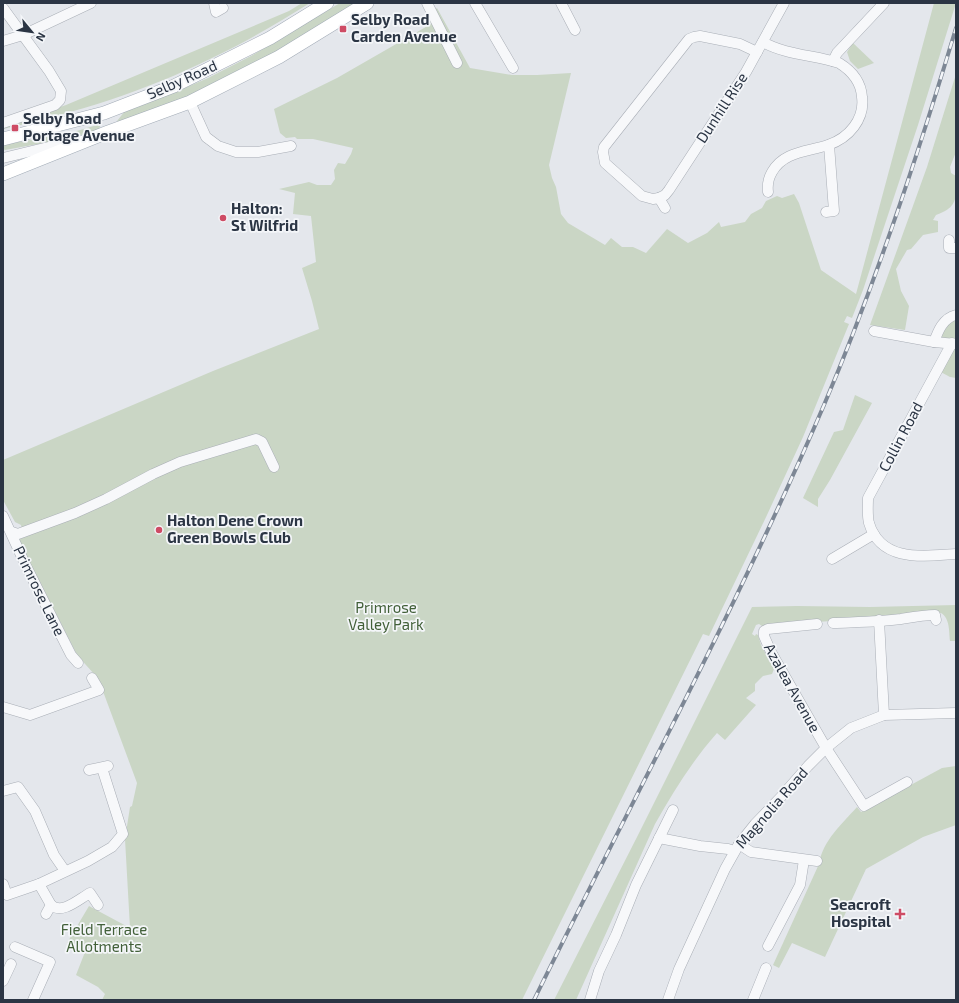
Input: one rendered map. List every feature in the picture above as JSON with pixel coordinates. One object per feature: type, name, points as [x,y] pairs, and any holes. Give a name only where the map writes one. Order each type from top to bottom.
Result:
[{"type":"main road","name":"Selby Road","points":[[3,139],[104,113],[174,86],[270,38],[327,3]]},
{"type":"main road","name":"Selby Road","points":[[3,174],[108,132],[190,102],[279,57],[367,3]]},
{"type":"street","points":[[3,42],[23,36],[89,3]]},
{"type":"street","points":[[428,3],[457,63]]},
{"type":"street","points":[[475,3],[513,68]]},
{"type":"street","points":[[561,3],[575,30]]},
{"type":"street","name":"Dunhill Rise","points":[[659,198],[665,195],[669,190],[746,72],[784,3]]},
{"type":"street","points":[[833,61],[836,53],[884,3]]},
{"type":"street","points":[[3,8],[62,91],[60,100],[55,105],[3,123]]},
{"type":"street","points":[[665,208],[659,198],[647,199],[642,196],[605,163],[603,152],[604,147],[689,39],[694,37],[707,37],[740,44],[757,52]]},
{"type":"street","points":[[763,42],[783,50],[833,61],[845,67],[855,77],[861,91],[862,105],[859,120],[845,136],[829,145],[792,154],[781,161],[768,178],[768,192]]},
{"type":"street","points":[[190,102],[206,137],[218,146],[236,152],[258,152],[291,146]]},
{"type":"street","name":"Selby Road","points":[[3,158],[108,132]]},
{"type":"street","points":[[3,164],[40,154],[83,139]]},
{"type":"street","points":[[826,212],[834,211],[829,145]]},
{"type":"street","points":[[3,153],[36,150]]},
{"type":"street","points":[[949,240],[949,248],[956,248]]},
{"type":"street","points":[[934,342],[939,328],[950,316],[956,316]]},
{"type":"street","points":[[874,331],[934,342],[954,343]]},
{"type":"street","name":"Collin Road","points":[[874,534],[869,522],[868,498],[954,343]]},
{"type":"street","points":[[12,532],[18,534],[75,513],[180,462],[234,447],[256,439],[262,442],[274,467]]},
{"type":"street","name":"Primrose Lane","points":[[3,516],[12,532],[26,566],[71,655],[78,664]]},
{"type":"street","points":[[832,559],[874,534],[882,544],[895,552],[910,556],[956,554]]},
{"type":"street","points":[[833,623],[862,622],[935,615],[936,620]]},
{"type":"street","points":[[879,620],[884,715]]},
{"type":"street","name":"Azalea Avenue","points":[[818,624],[762,630],[771,652],[826,748],[864,806],[907,782]]},
{"type":"street","points":[[3,707],[30,715],[99,690],[92,678]]},
{"type":"street","name":"Magnolia Road","points":[[668,1000],[679,970],[736,848],[754,824],[826,748],[851,728],[884,715],[956,713]]},
{"type":"street","points":[[3,884],[7,895],[40,884],[88,861],[112,847],[123,834],[105,767],[89,770]]},
{"type":"street","points":[[3,791],[18,787],[35,811],[54,855],[65,871]]},
{"type":"street","points":[[590,1000],[599,971],[616,935],[636,885],[673,810]]},
{"type":"street","points":[[658,838],[700,846],[728,849],[736,848],[751,852],[817,861]]},
{"type":"street","points":[[768,946],[800,885],[804,860]]},
{"type":"street","points":[[40,884],[51,905],[56,909],[63,908],[90,893],[98,905]]},
{"type":"street","points":[[46,914],[51,905]]},
{"type":"street","points":[[15,947],[50,962],[33,1000]]},
{"type":"street","points":[[3,981],[11,964]]},
{"type":"street","points":[[753,1000],[766,968]]},
{"type":"green space","points":[[302,3],[310,3],[237,45],[162,81],[110,100],[57,116],[3,129],[3,127],[66,105],[289,11]]},
{"type":"green space","points":[[340,3],[355,3],[291,45],[174,103],[118,123],[117,121],[125,111],[208,78],[251,56]]},
{"type":"green space","name":"Primrose Valley Park","points":[[934,3],[956,3],[918,125],[863,290],[852,318],[847,316],[844,322],[849,324],[803,437],[709,636],[703,634],[522,1000],[102,1000],[105,994],[98,987],[76,975],[85,952],[67,943],[89,906],[130,928],[125,839],[130,807],[132,806],[137,783],[104,694],[95,675],[77,655],[18,539],[23,533],[21,525],[15,522],[3,500],[3,460],[213,371],[319,329],[302,268],[316,262],[311,216],[293,214],[295,193],[279,189],[309,182],[317,185],[331,185],[335,179],[334,170],[338,163],[345,164],[353,148],[313,139],[297,139],[295,137],[286,138],[280,133],[274,109],[337,78],[431,24],[427,15],[437,8],[470,68],[512,75],[571,73],[549,165],[556,187],[561,214],[568,223],[605,245],[611,238],[622,247],[633,247],[646,253],[667,229],[688,243],[707,233],[719,222],[721,227],[745,222],[751,214],[762,208],[766,201],[777,196],[782,198],[794,194],[799,203],[821,270],[856,294]]},
{"type":"green space","points":[[853,43],[874,63],[858,69],[850,61],[847,52]]},
{"type":"green space","points":[[956,74],[956,152],[950,167],[951,173],[956,176],[955,200],[949,208],[936,215],[933,220],[938,221],[938,232],[923,235],[911,249],[907,250],[896,269],[901,291],[909,306],[905,330],[870,325],[927,167]]},
{"type":"green space","points":[[97,125],[100,126],[99,130],[71,138],[5,150],[3,149],[3,146],[7,144],[70,133]]},
{"type":"green space","points":[[956,315],[956,378],[950,377],[937,370],[952,343],[934,342]]},
{"type":"green space","points":[[855,395],[872,403],[818,499],[818,507],[803,498],[834,432],[843,430]]},
{"type":"green space","points":[[956,605],[956,641],[950,641],[948,622],[941,613],[762,626],[759,624],[756,625],[752,634],[755,636],[756,634],[758,635],[761,645],[774,669],[772,674],[763,676],[755,684],[755,691],[746,698],[756,705],[725,740],[717,733],[684,777],[655,824],[576,1000],[554,1000],[752,607]]},
{"type":"green space","points":[[956,766],[956,825],[923,837],[866,869],[825,957],[792,943],[779,968],[773,965],[819,864],[821,855],[829,840],[845,820],[857,807],[861,812],[942,768]]},
{"type":"railway","points":[[534,1000],[720,630],[791,481],[824,405],[879,266],[927,123],[956,28]]},
{"type":"place","name":"Selby Road Carden Avenue","points":[[343,29]]},
{"type":"place","name":"Selby Road Portage Avenue","points":[[15,128]]},
{"type":"place","name":"Halton: St Wilfrid","points":[[223,218]]},
{"type":"place","name":"Halton Dene Crown Green Bowls Club","points":[[159,530]]},
{"type":"place","name":"Seacroft Hospital","points":[[900,914]]},
{"type":"park label","name":"Field Terrace Allotments","points":[[104,938]]}]
